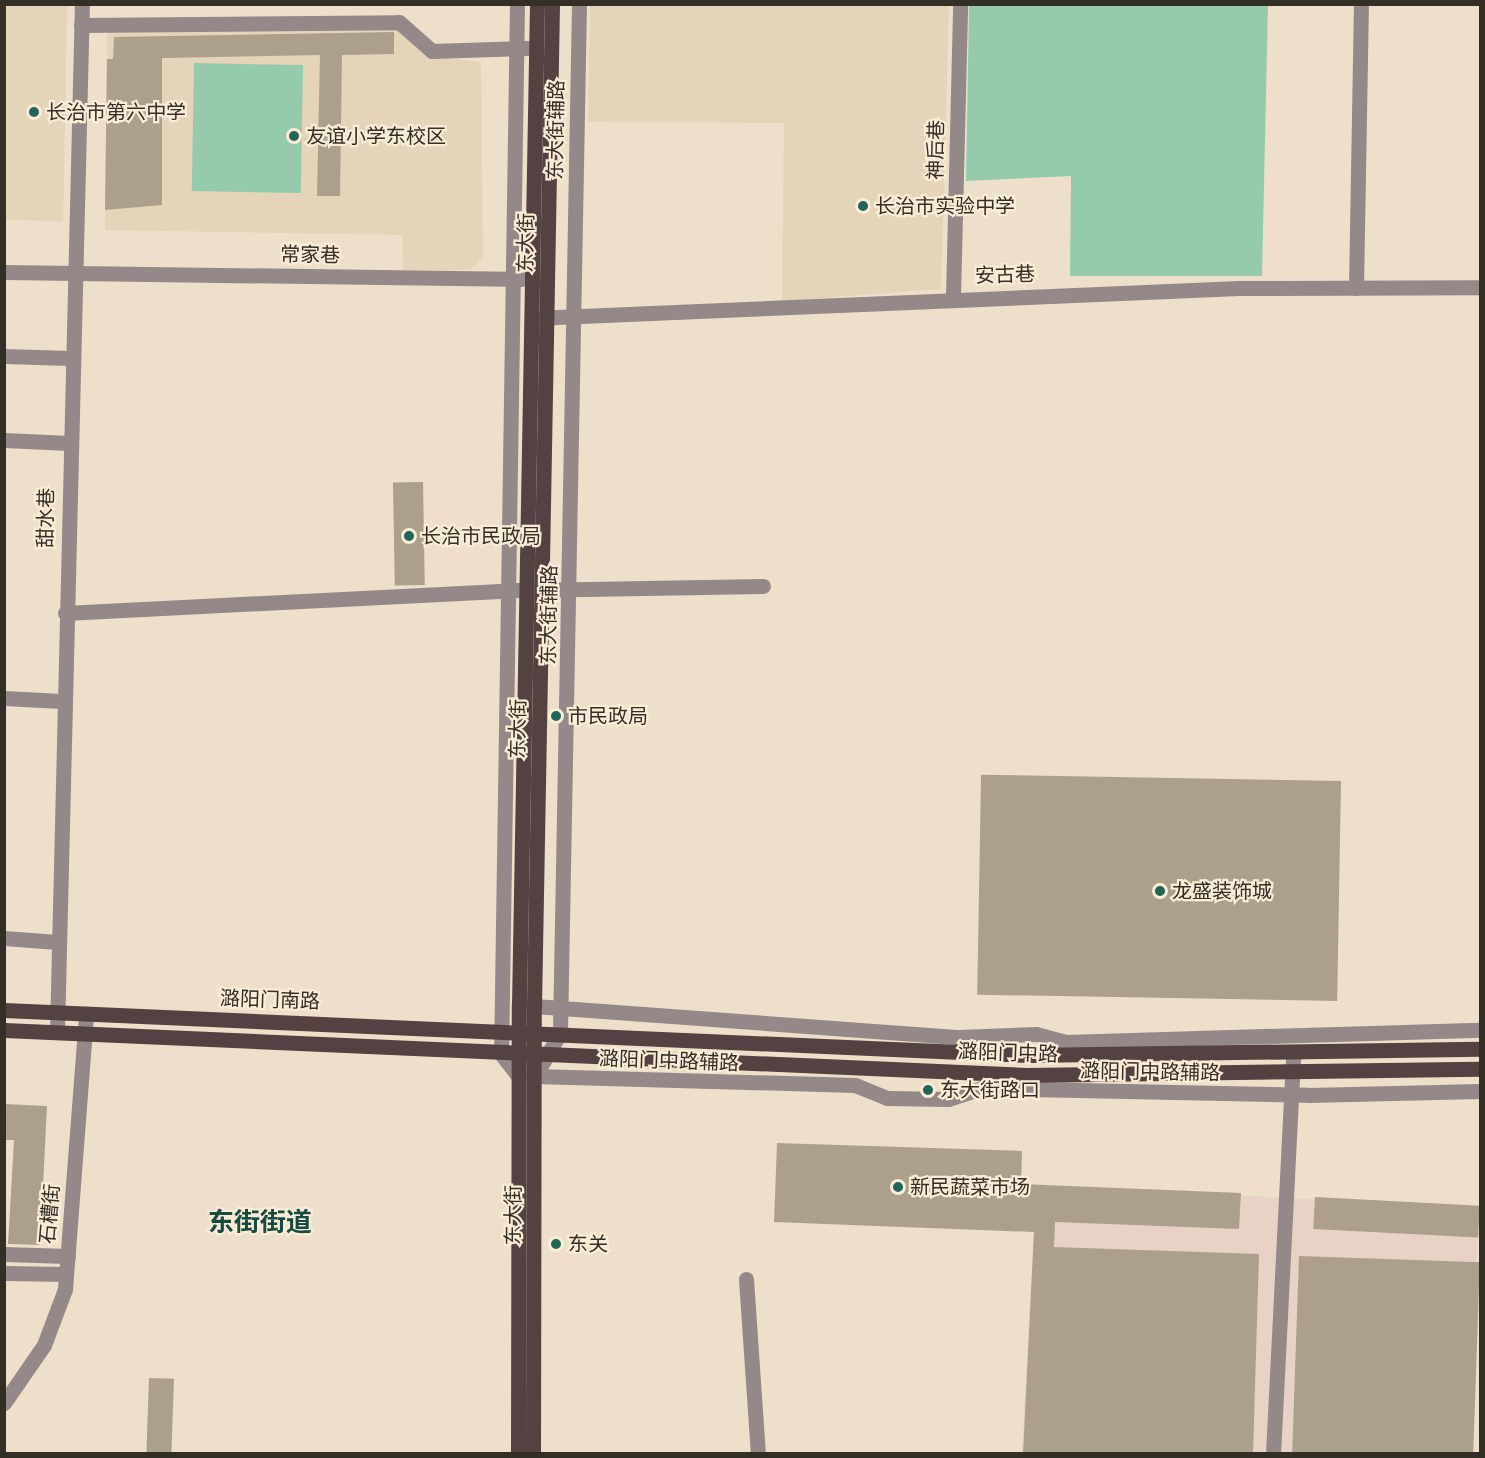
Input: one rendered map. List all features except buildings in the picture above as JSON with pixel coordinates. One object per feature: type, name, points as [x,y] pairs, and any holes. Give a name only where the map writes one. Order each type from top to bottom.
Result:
[{"type":"main road","name":"东大街","points":[[537,4],[544,48]]},
{"type":"main road","name":"东大街","points":[[518,1454],[527,1076],[533,1055],[527,1031],[544,48],[552,4]]},
{"type":"main road","name":"东大街","points":[[527,1031],[534,1006],[534,590]]},
{"type":"main road","name":"潞阳门南路","points":[[4,1010],[527,1031]]},
{"type":"main road","points":[[4,1030],[533,1055]]},
{"type":"main road","name":"潞阳门中路","points":[[527,1031],[1016,1055],[1293,1054],[1480,1049]]},
{"type":"main road","name":"潞阳门中路","points":[[533,1055],[1027,1075],[1292,1074],[1480,1069]]},
{"type":"main road","name":"东大街","points":[[527,1076],[533,1454]]},
{"type":"street","name":"甜水巷","points":[[57,1032],[61,701],[82,4]]},
{"type":"street","name":"东大街辅路","points":[[501,1054],[517,4]]},
{"type":"street","name":"东大街辅路","points":[[533,1055],[560,1033],[570,590],[579,4]]},
{"type":"street","name":"神后巷","points":[[953,297],[960,4]]},
{"type":"street","points":[[1356,288],[1361,4]]},
{"type":"street","points":[[81,25],[399,22],[432,51],[544,48]]},
{"type":"street","name":"常家巷","points":[[4,272],[539,279]]},
{"type":"street","name":"安古巷","points":[[539,318],[953,297],[1480,287]]},
{"type":"street","points":[[4,356],[71,358]]},
{"type":"street","points":[[4,440],[69,443]]},
{"type":"street","points":[[65,614],[508,591],[763,586]]},
{"type":"street","points":[[4,698],[61,701]]},
{"type":"street","points":[[4,938],[58,942]]},
{"type":"street","name":"潞阳门中路辅路","points":[[534,1006],[959,1037],[1036,1034],[1065,1042],[1480,1030]]},
{"type":"street","name":"石槽街","points":[[4,1403],[44,1345],[66,1274],[88,1034],[86,1014]]},
{"type":"street","points":[[501,1054],[527,1076]]},
{"type":"street","points":[[1273,1454],[1293,1054]]},
{"type":"street","name":"潞阳门中路辅路","points":[[527,1076],[855,1085],[887,1098],[948,1099],[982,1088],[1291,1095],[1480,1091]]},
{"type":"street","points":[[4,1254],[68,1256]]},
{"type":"street","points":[[4,1273],[66,1274]]},
{"type":"street","points":[[746,1279],[758,1454]]},
{"type":"shaded area","name":"长治市第六中学","points":[[5,4],[67,5],[63,221],[4,220]]},
{"type":"shaded area","name":"长治市实验中学","points":[[590,5],[949,5],[941,289],[782,301],[784,123],[588,122]]},
{"type":"shaded area","name":"友谊小学东校区","points":[[397,28],[431,56],[481,62],[483,258],[470,270],[403,270],[402,235],[105,230],[107,31]]},
{"type":"shaded area","points":[[1036,1185],[1479,1208],[1467,1454],[1022,1454]]},
{"type":"green space","points":[[969,5],[1268,5],[1262,276],[1070,276],[1071,176],[966,181]]},
{"type":"green space","points":[[194,63],[303,65],[301,193],[192,191]]},
{"type":"place","name":"长治市第六中学","points":[[34,112]]},
{"type":"place","name":"友谊小学东校区","points":[[294,136]]},
{"type":"place","name":"长治市实验中学","points":[[863,206]]},
{"type":"place","name":"长治市民政局","points":[[409,536]]},
{"type":"place","name":"市民政局","points":[[556,716]]},
{"type":"place","name":"龙盛装饰城","points":[[1160,891]]},
{"type":"place","name":"东大街路口","points":[[928,1090]]},
{"type":"place","name":"新民蔬菜市场","points":[[898,1187]]},
{"type":"place","name":"东关","points":[[556,1244]]},
{"type":"district","name":"东街街道","points":[[260,1223]]}]
